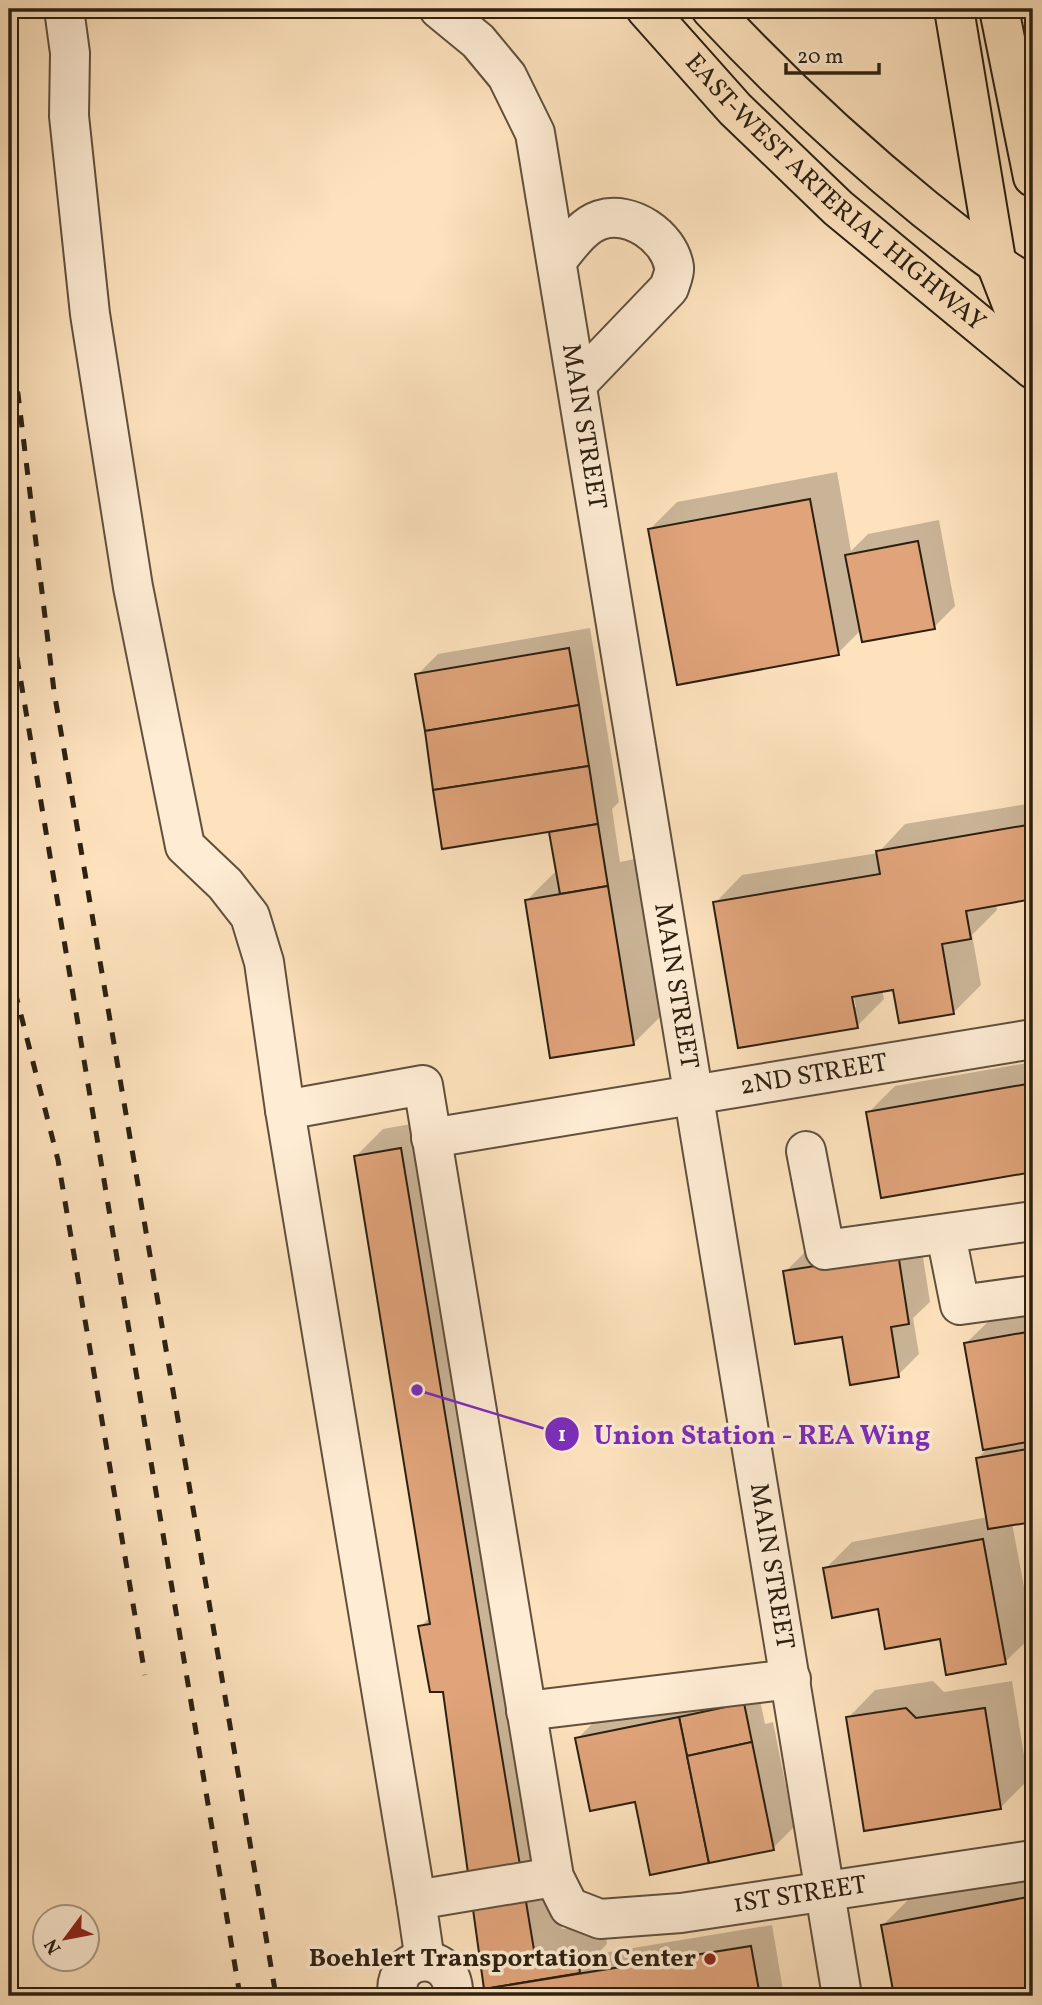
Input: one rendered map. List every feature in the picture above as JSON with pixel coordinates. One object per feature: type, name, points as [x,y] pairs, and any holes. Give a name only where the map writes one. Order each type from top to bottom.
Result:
[{"type":"main road","name":"EAST-WEST ARTERIAL HIGHWAY","points":[[646,9],[735,109],[838,208],[1033,369]]},
{"type":"main road","name":"EAST-WEST ARTERIAL HIGHWAY","points":[[711,9],[847,141],[903,190],[997,266],[1033,287]]},
{"type":"main road","points":[[954,9],[997,266],[1033,359]]},
{"type":"main road","points":[[999,9],[1033,177]]},
{"type":"street","points":[[64,9],[70,53],[69,116],[90,314],[133,587],[185,846],[225,884],[250,916],[264,962],[285,1110],[425,1961]]},
{"type":"street","name":"MAIN STREET","points":[[439,9],[478,41],[508,76],[535,133],[842,1996]]},
{"type":"street","points":[[556,260],[587,226],[602,219],[621,219],[637,223],[657,236],[669,251],[674,270],[669,288],[577,384]]},
{"type":"street","name":"2ND STREET","points":[[431,1138],[1033,1039]]},
{"type":"street","points":[[285,1110],[423,1085],[526,1711],[561,1892],[416,1900]]},
{"type":"street","points":[[806,1151],[825,1250],[1033,1221]]},
{"type":"street","points":[[946,1235],[960,1305],[1033,1295]]},
{"type":"street","points":[[526,1711],[791,1679]]},
{"type":"street","name":"1ST STREET","points":[[561,1892],[600,1919],[681,1913],[1033,1860]]},
{"type":"street","points":[[398,1996],[397,1983],[406,1968],[425,1961],[436,1963],[446,1971],[452,1979],[453,1996]]},
{"type":"building","points":[[810,499],[839,655],[677,685],[648,529]]},
{"type":"building","points":[[918,541],[935,629],[862,642],[845,555]]},
{"type":"building","points":[[569,648],[579,705],[425,731],[415,674]]},
{"type":"building","points":[[579,705],[589,766],[433,790],[425,731]]},
{"type":"building","points":[[589,766],[598,824],[442,849],[433,790]]},
{"type":"building","points":[[598,824],[608,886],[560,894],[549,832]]},
{"type":"building","points":[[1033,824],[1033,899],[966,911],[971,939],[942,944],[954,1014],[899,1023],[893,990],[852,997],[858,1028],[738,1048],[713,902],[880,874],[876,851]]},
{"type":"building","points":[[608,886],[634,1045],[550,1058],[525,900]]},
{"type":"building","points":[[1033,1083],[1033,1172],[881,1198],[866,1112]]},
{"type":"building","points":[[401,1148],[535,1956],[577,1950],[580,1973],[484,1989],[443,1692],[430,1692],[418,1626],[430,1624],[354,1156]]},
{"type":"building","points":[[898,1253],[909,1324],[891,1327],[899,1377],[850,1385],[842,1337],[795,1344],[783,1271]]},
{"type":"building","points":[[1033,1331],[1033,1441],[983,1450],[964,1343]]},
{"type":"building","points":[[1033,1448],[1033,1522],[988,1529],[976,1458]]},
{"type":"building","points":[[983,1539],[1006,1664],[946,1675],[940,1639],[885,1649],[878,1609],[832,1618],[823,1568]]},
{"type":"building","points":[[744,1703],[752,1742],[687,1756],[679,1717]]},
{"type":"building","points":[[906,1708],[916,1718],[985,1708],[1001,1809],[864,1831],[846,1717]]},
{"type":"building","points":[[679,1717],[709,1863],[650,1875],[635,1802],[590,1811],[575,1738]]},
{"type":"building","points":[[752,1742],[774,1850],[709,1863],[687,1756]]},
{"type":"building","points":[[1033,1896],[1033,1996],[894,1996],[881,1925]]},
{"type":"building","name":"Boehlert Transportation Center","points":[[751,1946],[760,1996],[485,1996],[484,1989]]},
{"type":"railway","points":[[9,320],[54,691],[276,1996]]},
{"type":"railway","points":[[9,610],[240,1996]]},
{"type":"railway","points":[[9,968],[58,1160],[145,1675]]},
{"type":"place","name":"Union Station - REA Wing","points":[[417,1390]]},
{"type":"place","name":"Boehlert Transportation Center","points":[[710,1959]]}]
